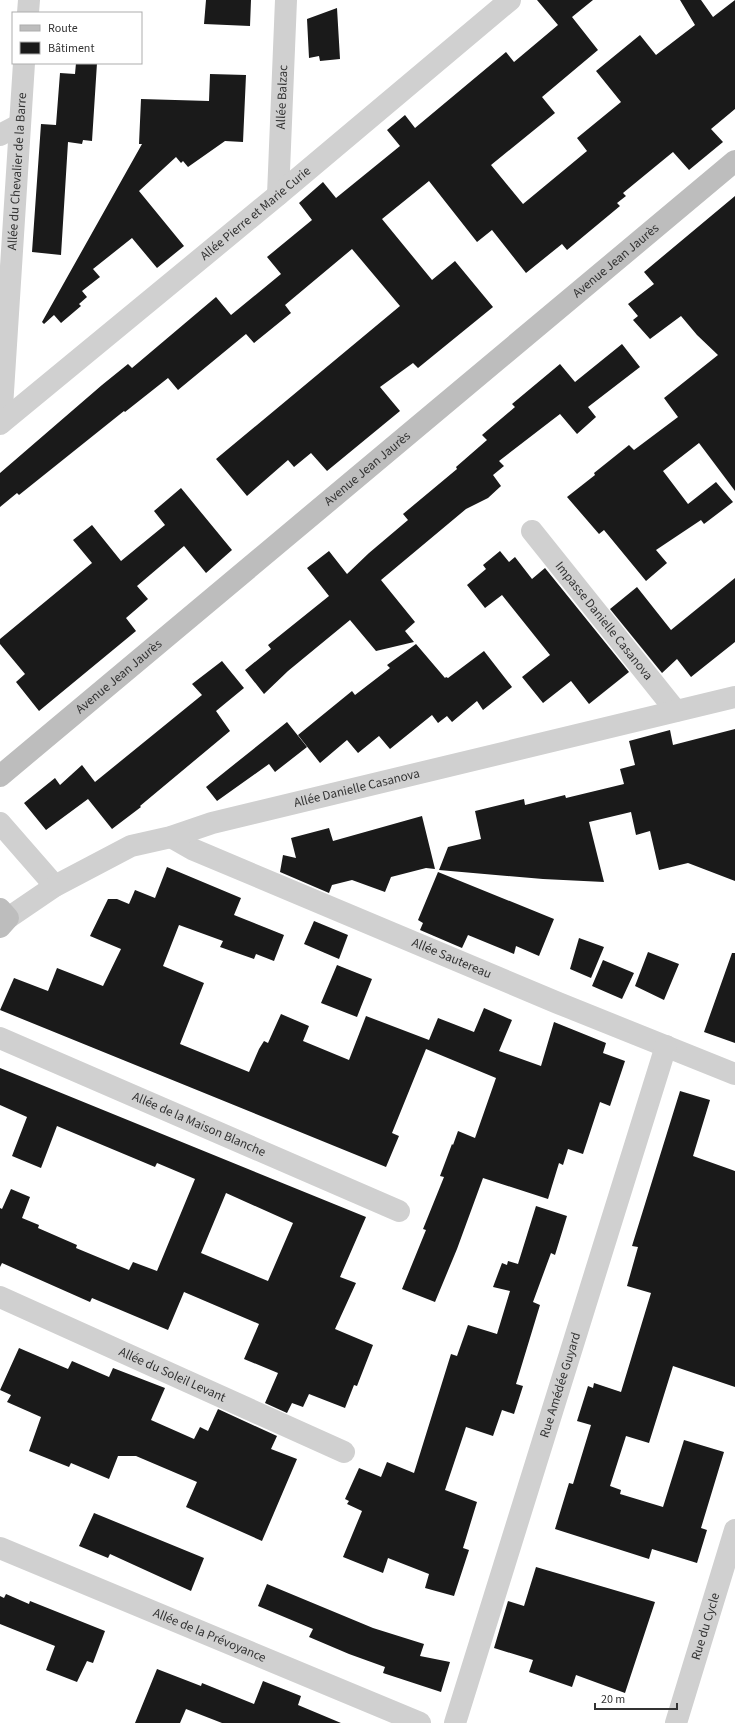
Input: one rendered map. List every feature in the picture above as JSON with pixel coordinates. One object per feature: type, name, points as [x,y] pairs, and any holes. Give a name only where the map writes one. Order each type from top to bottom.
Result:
[{"type":"main road","name":"Avenue Jean Jaurès","points":[[0,776],[735,161]]},
{"type":"street","points":[[28,12],[29,0]]},
{"type":"street","name":"Allée Balzac","points":[[278,195],[286,0]]},
{"type":"street","name":"Allée Pierre et Marie Curie","points":[[1,424],[278,195],[510,0]]},
{"type":"street","name":"Allée du Chevalier de la Barre","points":[[1,424],[24,64]]},
{"type":"street","points":[[0,135],[19,125]]},
{"type":"street","name":"Impasse Danielle Casanova","points":[[532,531],[676,711]]},
{"type":"street","name":"Allée Danielle Casanova","points":[[3,918],[55,886],[131,846],[171,837],[212,823],[735,697]]},
{"type":"street","points":[[0,822],[55,886]]},
{"type":"street","name":"Allée Sautereau","points":[[171,837],[192,850],[735,1074]]},
{"type":"street","name":"Allée de la Maison Blanche","points":[[0,1038],[399,1211]]},
{"type":"street","name":"Rue Amédée Guyard","points":[[455,1723],[666,1046]]},
{"type":"street","name":"Allée du Soleil Levant","points":[[0,1297],[344,1452]]},
{"type":"street","name":"Rue du Cycle","points":[[676,1723],[735,1530]]},
{"type":"street","name":"Allée de la Prévoyance","points":[[0,1548],[420,1723]]},
{"type":"building","points":[[206,0],[251,0],[250,26],[204,24]]},
{"type":"building","points":[[537,0],[593,0],[572,17],[598,50],[542,97],[555,113],[491,165],[523,204],[587,151],[577,138],[621,102],[596,71],[640,35],[656,55],[695,25],[680,0],[701,0],[713,17],[735,0],[735,109],[711,129],[723,142],[689,170],[673,152],[623,193],[626,196],[617,203],[620,206],[567,250],[562,244],[526,273],[492,230],[477,242],[429,181],[382,219],[432,280],[455,261],[493,307],[418,368],[413,363],[380,387],[400,411],[327,471],[311,453],[294,467],[288,460],[247,496],[216,459],[400,306],[352,249],[285,305],[291,313],[254,343],[246,334],[178,390],[168,378],[125,412],[124,411],[19,495],[17,493],[0,507],[0,473],[102,385],[128,364],[132,368],[216,297],[231,315],[281,274],[267,257],[312,220],[299,203],[323,182],[336,198],[400,146],[387,130],[405,115],[415,128],[506,52],[514,62],[558,25]]},
{"type":"building","points":[[337,8],[340,59],[320,61],[319,56],[309,58],[307,19]]},
{"type":"building","points":[[76,64],[97,64],[92,141],[83,140],[82,144],[68,142],[61,255],[32,252],[41,124],[56,125],[60,73],[75,74]]},
{"type":"building","points":[[210,74],[246,75],[243,142],[225,141],[188,167],[183,161],[181,163],[176,157],[139,191],[184,246],[157,268],[132,238],[93,269],[100,277],[82,291],[87,297],[79,304],[81,306],[61,323],[54,315],[44,324],[42,322],[142,144],[139,144],[141,99],[209,101]]},
{"type":"building","points":[[735,196],[735,491],[699,443],[663,471],[688,504],[716,482],[733,502],[704,524],[701,520],[656,550],[667,563],[646,581],[604,530],[599,534],[567,497],[629,445],[634,450],[678,417],[664,398],[718,355],[697,335],[681,316],[650,339],[633,320],[638,316],[628,304],[654,284],[644,272]]},
{"type":"building","points":[[622,344],[640,367],[588,407],[596,417],[577,434],[560,414],[499,461],[504,466],[493,475],[501,486],[488,498],[466,509],[381,580],[415,622],[405,631],[414,642],[376,651],[350,620],[288,671],[264,694],[245,670],[271,649],[268,645],[329,596],[307,568],[329,551],[347,574],[408,520],[403,514],[457,469],[456,467],[487,440],[482,435],[515,407],[512,404],[560,364],[575,382]]},
{"type":"building","points":[[181,488],[232,550],[206,573],[184,546],[137,586],[148,599],[126,618],[136,631],[39,711],[16,682],[25,674],[0,644],[0,639],[92,563],[73,540],[92,525],[121,561],[165,525],[154,511]]},
{"type":"building","points":[[500,551],[509,562],[515,557],[532,579],[545,568],[629,672],[589,704],[571,681],[543,703],[522,677],[550,655],[502,595],[485,608],[467,585],[486,569],[483,565]]},
{"type":"building","points":[[735,578],[735,642],[691,677],[677,659],[662,673],[610,609],[637,587],[671,630]]},
{"type":"building","points":[[416,644],[445,678],[448,678],[484,651],[512,687],[483,710],[477,701],[452,722],[447,716],[438,723],[432,715],[390,749],[379,736],[358,753],[347,740],[320,763],[298,735],[352,691],[355,695],[390,668],[387,665]]},
{"type":"building","points":[[222,661],[244,688],[216,711],[230,731],[140,806],[141,807],[112,829],[88,799],[46,830],[24,803],[55,778],[60,785],[82,765],[95,782],[202,695],[192,684]]},
{"type":"building","points":[[287,722],[307,747],[275,772],[269,764],[217,801],[206,787]]},
{"type":"building","points":[[735,729],[735,881],[688,863],[659,870],[650,831],[636,835],[631,812],[589,822],[604,882],[543,879],[439,870],[448,847],[481,839],[475,811],[524,799],[525,805],[565,795],[566,798],[624,784],[620,769],[635,765],[629,741],[670,730],[673,745]]},
{"type":"building","points":[[422,816],[435,869],[426,868],[391,877],[385,892],[352,880],[332,885],[329,893],[280,872],[283,855],[296,858],[291,838],[329,828],[333,841]]},
{"type":"building","points":[[167,867],[241,898],[234,915],[284,935],[274,961],[256,954],[254,959],[220,947],[223,941],[179,925],[163,966],[204,983],[180,1044],[249,1072],[264,1041],[268,1043],[281,1014],[309,1026],[303,1041],[349,1060],[366,1016],[429,1040],[438,1018],[474,1032],[484,1008],[512,1020],[499,1051],[541,1066],[554,1022],[606,1043],[603,1053],[625,1061],[610,1106],[600,1102],[583,1154],[568,1149],[563,1165],[559,1163],[548,1199],[483,1178],[457,1249],[435,1302],[402,1289],[426,1230],[423,1229],[444,1177],[440,1176],[452,1144],[453,1145],[458,1131],[475,1138],[496,1078],[426,1049],[392,1133],[399,1136],[386,1167],[0,1010],[14,978],[48,991],[57,968],[103,986],[121,949],[90,936],[108,899],[117,899],[129,904],[135,890],[155,898]]},
{"type":"building","points":[[438,872],[554,919],[539,956],[516,946],[514,954],[468,935],[462,948],[420,930],[423,923],[418,920]]},
{"type":"building","points":[[314,921],[348,935],[339,959],[304,944]]},
{"type":"building","points":[[579,938],[604,947],[591,978],[570,969]]},
{"type":"building","points":[[648,952],[679,964],[664,1000],[635,986]]},
{"type":"building","points":[[732,953],[735,953],[735,1043],[704,1032]]},
{"type":"building","points":[[603,960],[634,973],[622,999],[592,986]]},
{"type":"building","points":[[337,965],[372,979],[357,1017],[321,1003]]},
{"type":"building","points":[[0,1068],[366,1217],[340,1277],[356,1283],[335,1329],[373,1345],[357,1386],[354,1385],[345,1408],[309,1394],[303,1407],[292,1403],[287,1413],[265,1403],[278,1373],[244,1359],[259,1324],[184,1292],[168,1330],[92,1298],[90,1302],[2,1263],[0,1267],[0,1208],[2,1209],[11,1189],[30,1197],[22,1218],[39,1225],[38,1228],[77,1245],[76,1248],[129,1270],[133,1262],[157,1271],[195,1179],[157,1163],[155,1167],[57,1126],[41,1168],[12,1156],[27,1117],[0,1105]],"holes":[[[226,1193],[293,1223],[268,1281],[201,1253]]]},
{"type":"building","points":[[680,1091],[710,1100],[693,1156],[735,1171],[735,1387],[673,1366],[649,1443],[626,1436],[610,1486],[621,1490],[620,1494],[663,1507],[684,1440],[724,1452],[701,1528],[707,1530],[697,1563],[652,1549],[649,1559],[555,1529],[569,1483],[573,1484],[591,1425],[577,1421],[588,1386],[593,1388],[594,1383],[621,1392],[651,1293],[627,1286],[638,1247],[632,1246]]},
{"type":"building","points":[[536,1206],[567,1216],[555,1255],[551,1253],[533,1302],[540,1305],[516,1384],[523,1386],[514,1414],[502,1410],[493,1436],[466,1427],[445,1490],[477,1502],[463,1548],[469,1550],[454,1596],[425,1588],[429,1574],[388,1558],[383,1573],[343,1557],[362,1511],[347,1504],[349,1501],[345,1499],[359,1468],[381,1477],[387,1462],[414,1473],[451,1354],[457,1356],[468,1325],[497,1334],[510,1291],[493,1287],[502,1263],[507,1265],[508,1261],[518,1264]]},
{"type":"building","points":[[19,1348],[68,1369],[72,1361],[109,1377],[113,1368],[165,1388],[151,1420],[194,1439],[200,1427],[208,1431],[218,1409],[277,1436],[271,1449],[297,1459],[262,1541],[186,1507],[197,1482],[136,1456],[118,1456],[109,1479],[71,1463],[69,1467],[29,1451],[41,1417],[7,1402],[11,1395],[0,1390]]},
{"type":"building","points":[[94,1513],[204,1558],[191,1591],[110,1554],[108,1558],[79,1546]]},
{"type":"building","points":[[536,1567],[655,1602],[625,1693],[576,1675],[572,1687],[529,1672],[533,1660],[494,1648],[508,1601],[524,1606]]},
{"type":"building","points":[[267,1584],[373,1628],[424,1644],[420,1656],[450,1662],[441,1692],[383,1673],[385,1667],[309,1637],[313,1629],[258,1606]]},
{"type":"building","points":[[6,1594],[29,1604],[30,1601],[105,1631],[93,1663],[87,1661],[77,1682],[46,1670],[55,1646],[0,1624],[0,1596],[4,1598]]},
{"type":"building","points":[[157,1669],[201,1686],[202,1683],[254,1704],[263,1681],[301,1696],[298,1705],[341,1723],[222,1723],[186,1709],[180,1723],[135,1723]]}]
